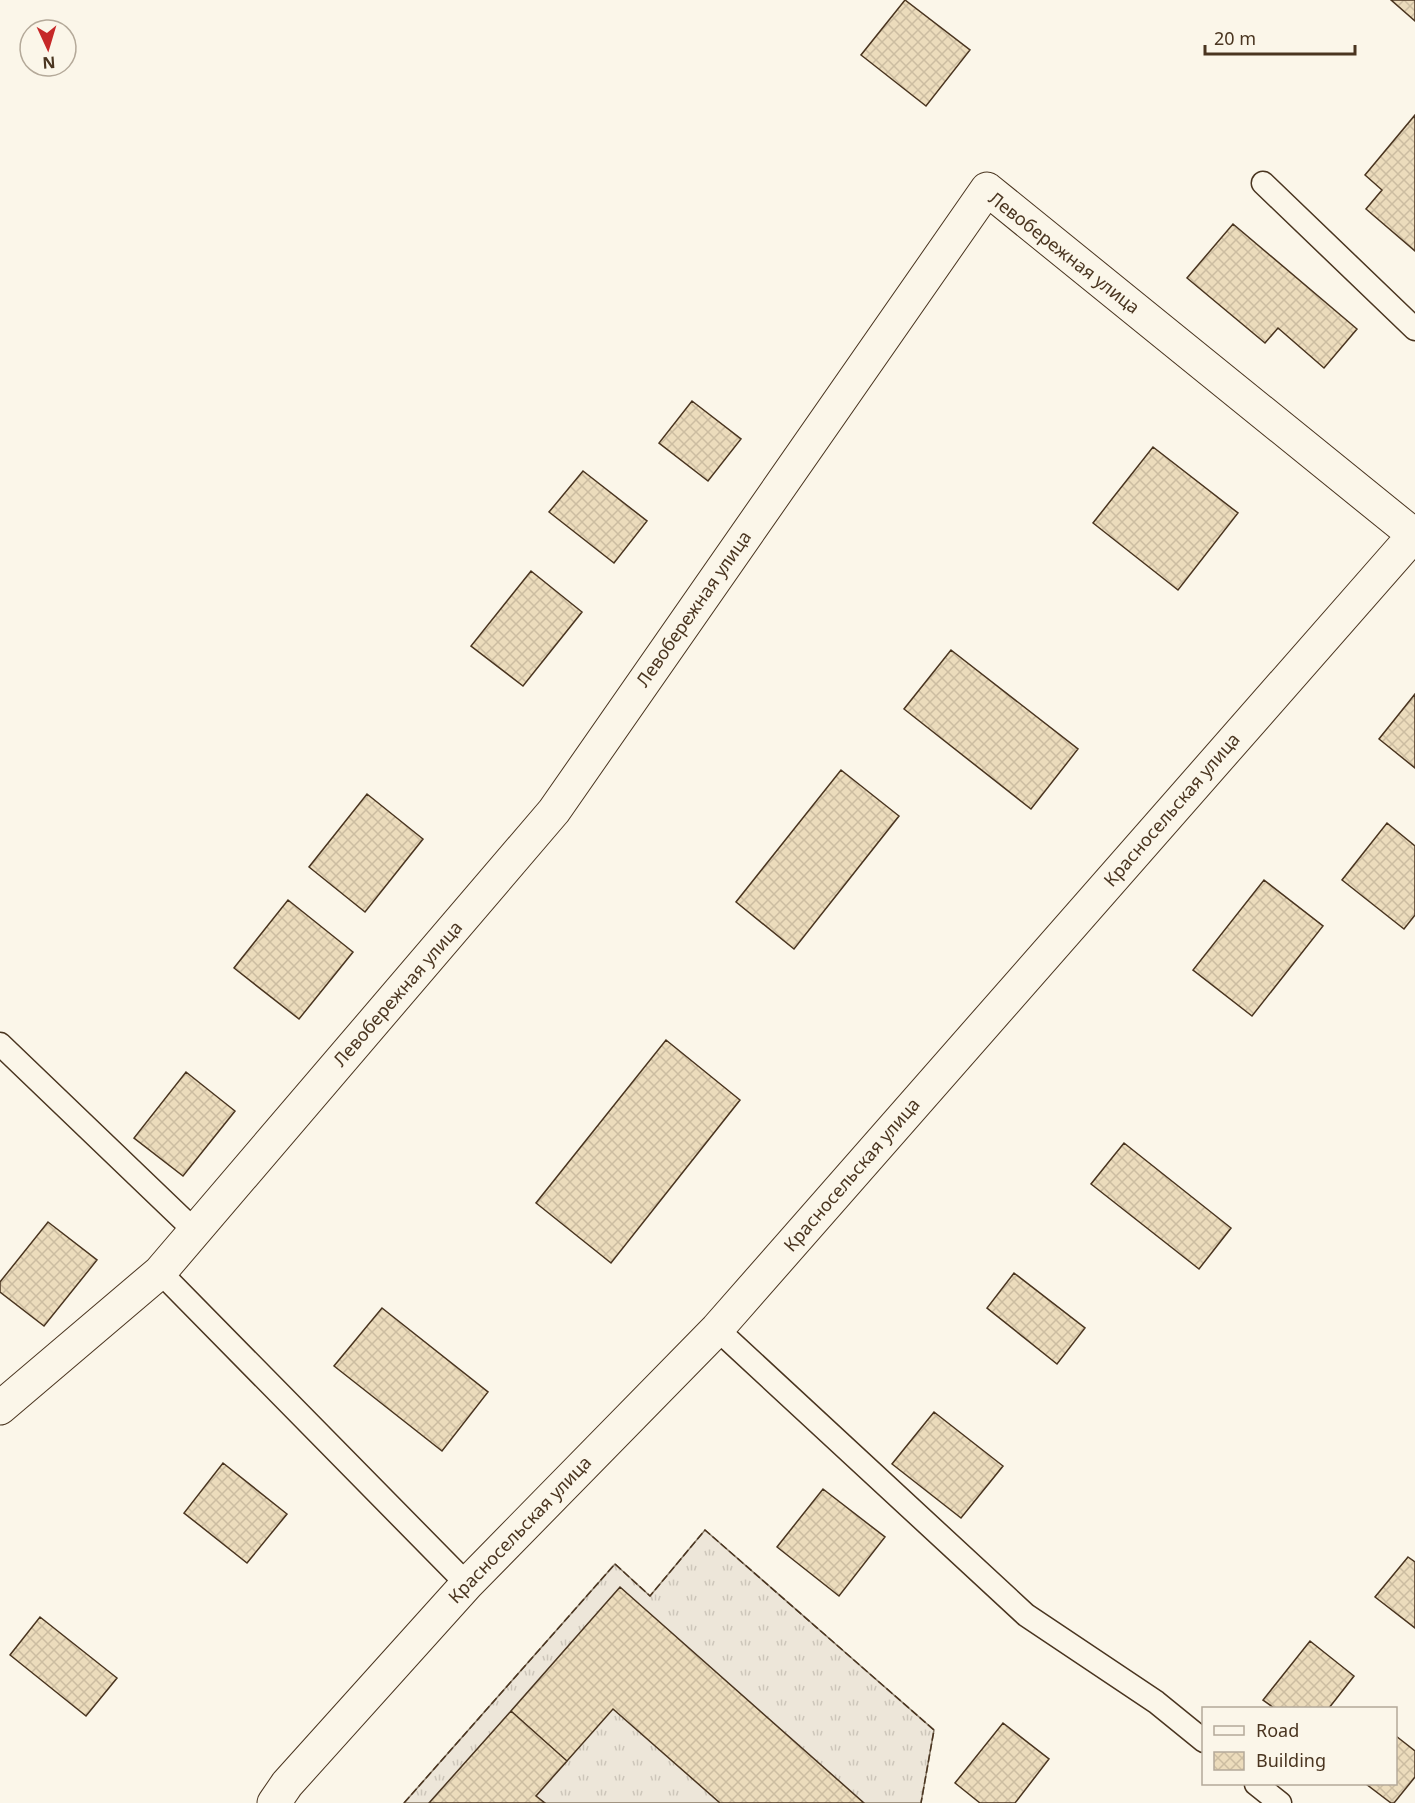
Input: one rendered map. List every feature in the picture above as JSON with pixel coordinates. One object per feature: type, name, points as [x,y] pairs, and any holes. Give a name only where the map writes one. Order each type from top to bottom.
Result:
[{"type":"street","name":"Левобережная улица","points":[[0,1408],[160,1272],[554,811],[987,189],[1414,534]]},
{"type":"street","name":"Красносельская улица","points":[[274,1803],[287,1784],[467,1584],[717,1329],[1414,534]]},
{"type":"lane","points":[[1263,183],[1415,329]]},
{"type":"lane","points":[[0,1044],[195,1231]]},
{"type":"lane","points":[[160,1272],[467,1584]]},
{"type":"lane","points":[[717,1329],[1026,1615],[1156,1702],[1202,1740]]},
{"type":"lane","points":[[1257,1785],[1280,1803]]},
{"type":"green space","points":[[705,1530],[934,1730],[921,1803],[404,1803],[615,1564],[650,1596]]},
{"type":"building","points":[[905,0],[970,50],[926,106],[861,55]]},
{"type":"building","points":[[1391,0],[1415,0],[1415,21]]},
{"type":"building","points":[[1415,115],[1415,251],[1366,209],[1382,190],[1365,175]]},
{"type":"building","points":[[1233,224],[1357,329],[1324,368],[1278,328],[1265,343],[1187,278]]},
{"type":"building","points":[[692,401],[741,439],[708,481],[659,443]]},
{"type":"building","points":[[1153,447],[1238,513],[1178,590],[1093,523]]},
{"type":"building","points":[[583,471],[647,521],[614,563],[549,512]]},
{"type":"building","points":[[531,571],[582,612],[523,686],[471,646]]},
{"type":"building","points":[[951,650],[1078,749],[1031,809],[904,709]]},
{"type":"building","points":[[1415,694],[1415,768],[1379,739]]},
{"type":"building","points":[[841,770],[899,816],[794,949],[736,902]]},
{"type":"building","points":[[367,794],[423,839],[365,912],[309,867]]},
{"type":"building","points":[[1387,823],[1415,846],[1415,915],[1404,929],[1342,880]]},
{"type":"building","points":[[1264,880],[1323,926],[1252,1016],[1193,970]]},
{"type":"building","points":[[288,900],[353,952],[299,1019],[234,968]]},
{"type":"building","points":[[666,1040],[740,1100],[611,1263],[536,1203]]},
{"type":"building","points":[[186,1072],[235,1111],[183,1176],[134,1138]]},
{"type":"building","points":[[1124,1143],[1231,1228],[1199,1269],[1091,1184]]},
{"type":"building","points":[[48,1222],[97,1260],[44,1326],[0,1292],[0,1282]]},
{"type":"building","points":[[1014,1273],[1085,1328],[1057,1364],[987,1308]]},
{"type":"building","points":[[382,1308],[488,1392],[442,1451],[334,1366]]},
{"type":"building","points":[[934,1412],[1003,1466],[961,1518],[892,1464]]},
{"type":"building","points":[[223,1463],[287,1514],[247,1563],[184,1513]]},
{"type":"building","points":[[823,1489],[885,1537],[839,1596],[777,1547]]},
{"type":"building","points":[[1408,1557],[1415,1562],[1415,1628],[1375,1597]]},
{"type":"building","points":[[620,1587],[864,1803],[720,1803],[613,1709],[567,1761],[511,1711]]},
{"type":"building","points":[[40,1617],[117,1678],[86,1716],[10,1655]]},
{"type":"building","points":[[1310,1641],[1354,1676],[1330,1707],[1273,1707],[1263,1700]]},
{"type":"building","points":[[511,1711],[567,1761],[536,1796],[545,1803],[429,1803]]},
{"type":"building","points":[[1003,1723],[1049,1759],[1015,1803],[980,1803],[955,1783]]},
{"type":"building","points":[[1397,1737],[1415,1751],[1415,1777],[1394,1803],[1367,1785],[1397,1785]]},
{"type":"fence","points":[[404,1803],[615,1564],[650,1596],[705,1530],[934,1730],[921,1803]]}]
